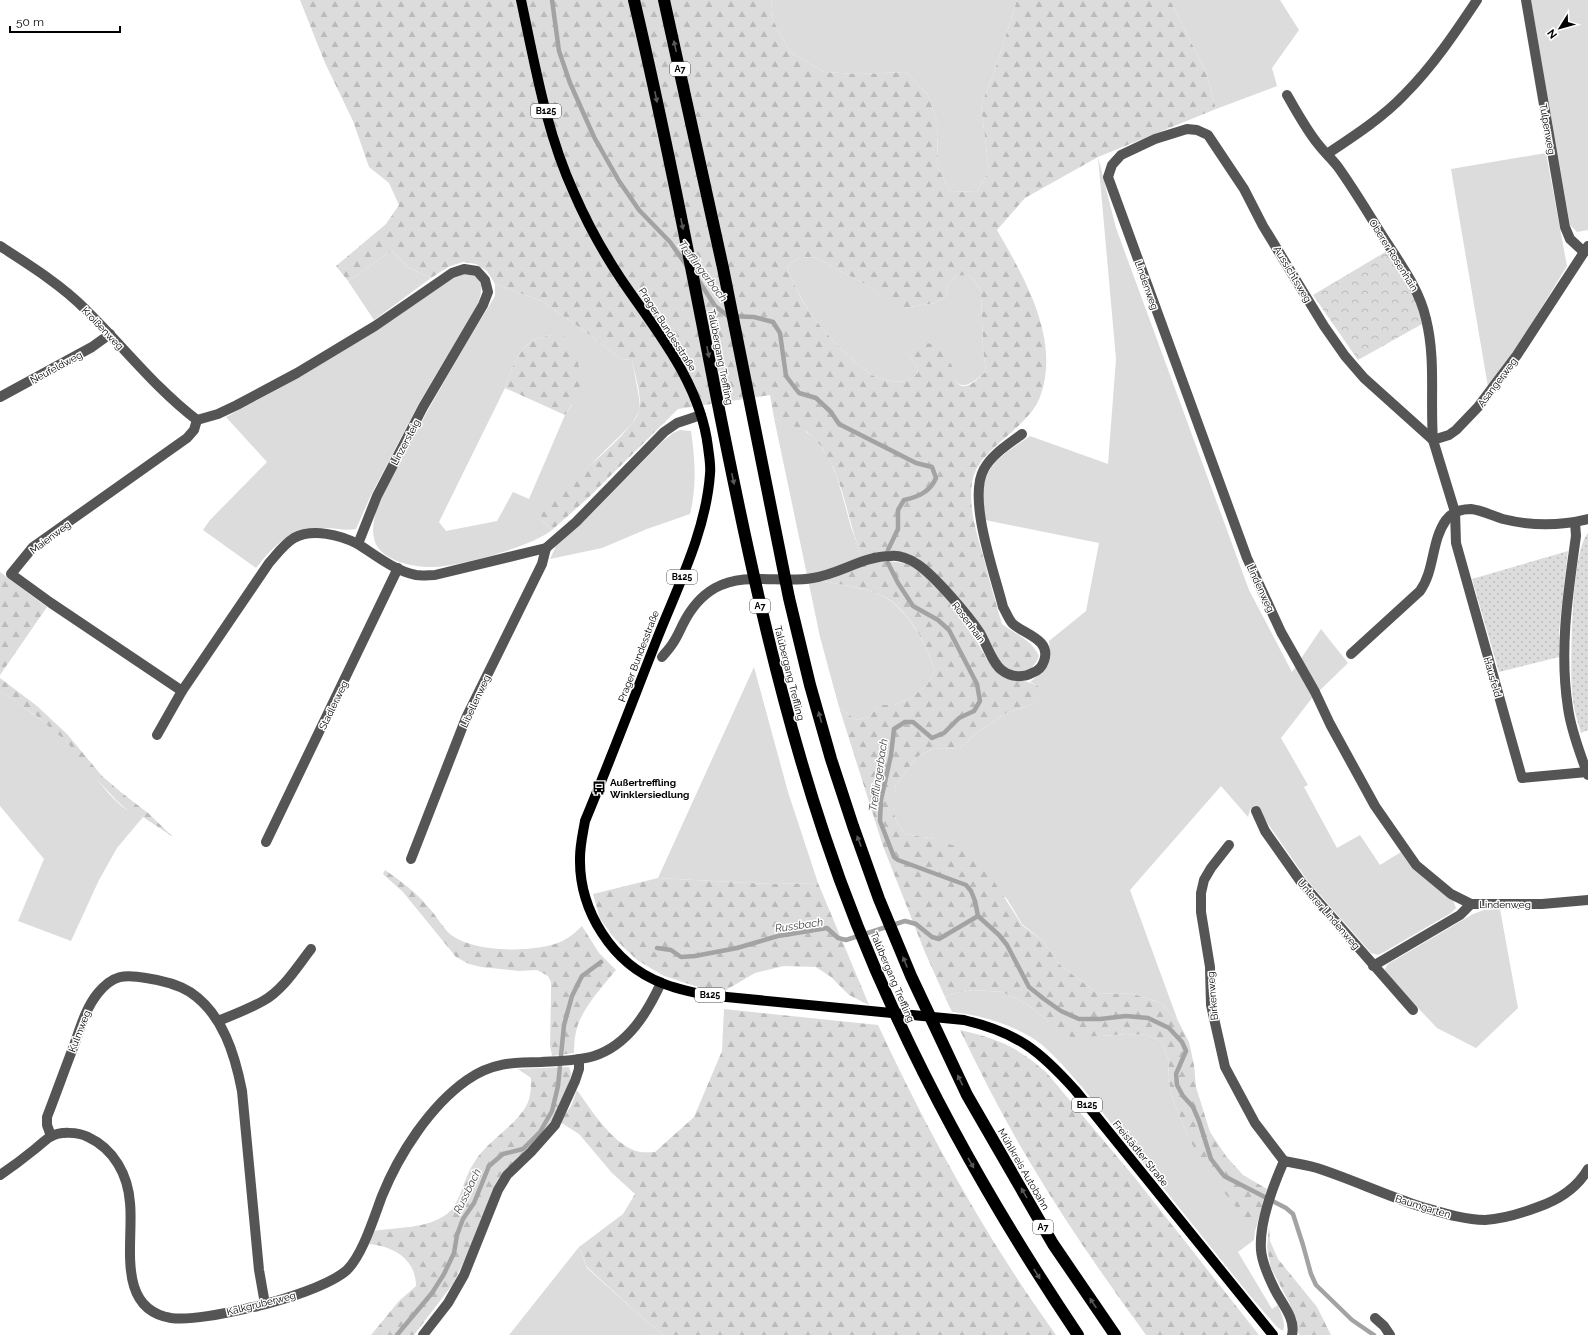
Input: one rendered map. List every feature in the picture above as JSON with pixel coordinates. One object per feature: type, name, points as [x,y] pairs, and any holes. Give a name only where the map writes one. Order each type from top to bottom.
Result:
[{"type":"highway","name":"Talübergang Treffling","points":[[634,0],[648,59],[758,597],[779,685],[825,838],[865,943],[892,1008],[951,1129],[1005,1222],[1078,1335]]},
{"type":"highway","name":"Talübergang Treffling","points":[[664,0],[695,139],[789,598],[810,685],[831,759],[879,899],[911,976],[942,1043],[978,1114]]},
{"type":"highway","name":"Mühlkreis Autobahn","points":[[978,1114],[1053,1244],[1115,1335]]},
{"type":"main road","name":"Prager Bundesstraße","points":[[521,0],[550,124],[559,156],[573,191],[586,218],[620,277],[675,358],[689,385],[701,415],[707,439],[710,472],[706,502],[700,524],[686,568],[586,821],[581,841],[580,860],[584,893],[591,913],[599,929],[612,946],[630,964],[661,983]]},
{"type":"main road","name":"Freistädter Straße","points":[[661,983],[685,991],[706,995],[964,1020],[994,1028],[1032,1047],[1053,1066],[1075,1090],[1273,1335]]},
{"type":"street","points":[[1327,154],[1370,125],[1404,95],[1440,54],[1477,0]]},
{"type":"street","name":"Tulpenweg","points":[[1526,0],[1565,227],[1570,239],[1586,249]]},
{"type":"street","name":"Oberer Rosenhain","points":[[1287,95],[1301,120],[1337,166],[1415,288],[1421,302],[1431,347],[1433,373],[1433,440]]},
{"type":"street","name":"Aussichtsweg","points":[[1155,139],[1187,129],[1197,130],[1208,135],[1244,189],[1264,226],[1324,326],[1345,356],[1364,378],[1433,440]]},
{"type":"street","name":"Lindenweg","points":[[1155,139],[1120,155],[1112,165],[1108,177],[1246,558],[1282,632],[1374,806],[1416,865],[1451,894],[1471,904],[1542,904],[1588,900]]},
{"type":"street","name":"Kroißenweg","points":[[0,246],[85,308],[163,391],[197,420]]},
{"type":"street","name":"Asangerweg","points":[[1433,440],[1456,430],[1478,407],[1518,355],[1586,249]]},
{"type":"street","name":"Linzersteig","points":[[197,420],[218,414],[237,406],[297,373],[375,326],[452,273],[464,269],[477,272],[486,280],[488,292],[484,305],[444,370],[420,413],[377,496],[358,544]]},
{"type":"street","name":"Neufeldweg","points":[[0,397],[92,347],[110,334]]},
{"type":"street","points":[[157,735],[182,691],[269,563],[283,547],[294,538],[307,534],[328,534],[344,537],[358,544],[379,558],[416,575],[435,575],[546,548],[576,522],[664,432],[677,423],[701,415]]},
{"type":"street","name":"Maienweg","points":[[182,691],[51,603],[11,574],[33,547],[187,438],[194,430],[197,420]]},
{"type":"street","name":"Rosenhain","points":[[662,657],[674,642],[694,606],[714,588],[742,580],[773,578],[794,580],[812,579],[863,561],[880,556],[893,555],[906,558],[930,574],[979,632],[997,665],[1003,671],[1015,676],[1025,676],[1037,670],[1042,666],[1045,658],[1044,650],[1041,642],[1034,635],[1013,624],[1003,607],[982,524],[978,496],[980,478],[984,468],[992,458],[1022,434]]},
{"type":"street","points":[[1433,440],[1455,512]]},
{"type":"street","points":[[1351,654],[1420,591],[1426,583],[1440,532],[1447,519],[1455,512],[1472,509],[1522,523],[1542,524],[1575,522],[1588,519]]},
{"type":"street","name":"Hausfeld","points":[[1455,512],[1456,543],[1522,778],[1587,774],[1568,708],[1564,656],[1565,623],[1576,536],[1575,522]]},
{"type":"street","name":"Libellenweg","points":[[411,859],[466,718],[542,564],[546,548]]},
{"type":"street","name":"Stadlerweg","points":[[266,842],[398,568]]},
{"type":"street","name":"Unterer Lindenweg","points":[[1256,811],[1265,831],[1301,882],[1413,1010]]},
{"type":"street","name":"Birkenweg","points":[[1229,845],[1210,868],[1204,880],[1201,893],[1201,912],[1210,967],[1211,1005],[1225,1067],[1237,1093],[1255,1123],[1284,1161]]},
{"type":"street","points":[[1373,966],[1460,915],[1471,904]]},
{"type":"street","points":[[218,1021],[271,996],[280,988],[311,949]]},
{"type":"street","name":"Kulmweg","points":[[52,1136],[47,1125],[47,1116],[86,1012],[98,993],[109,983],[119,977],[130,975],[172,984],[189,992],[205,1006],[218,1021],[229,1044],[237,1068],[242,1091],[258,1270],[265,1304]]},
{"type":"street","name":"Kalkgruberweg","points":[[52,1136],[81,1134],[92,1138],[114,1158],[122,1170],[130,1201],[130,1270],[132,1283],[143,1303],[151,1310],[171,1318],[185,1318],[210,1315],[265,1304],[302,1293],[340,1275],[348,1268],[356,1258],[366,1238],[396,1165],[411,1141],[433,1112],[464,1082],[480,1071],[498,1065],[518,1062],[575,1060],[595,1056],[609,1048],[635,1027],[646,1012],[661,983]]},
{"type":"street","points":[[423,1335],[448,1303],[464,1275],[498,1190],[507,1175],[531,1152],[555,1125],[579,1069],[575,1060]]},
{"type":"street","points":[[0,1175],[52,1136]]},
{"type":"street","points":[[1284,1161],[1268,1205],[1262,1234],[1261,1250],[1269,1276],[1291,1318],[1293,1331],[1292,1335]]},
{"type":"street","name":"Baumgarten","points":[[1284,1161],[1316,1168],[1397,1199],[1438,1212],[1485,1220],[1530,1210],[1551,1202],[1566,1193],[1577,1183],[1588,1169]]},
{"type":"street","points":[[1375,1318],[1384,1326],[1390,1335]]},
{"type":"green space","points":[[300,0],[771,0],[773,20],[790,52],[824,72],[858,74],[906,72],[928,95],[937,121],[938,168],[951,192],[977,191],[989,171],[981,105],[994,73],[1017,0],[1170,0],[1206,72],[1216,109],[1098,157],[1025,198],[997,230],[1028,288],[1036,309],[1043,330],[1046,351],[1046,373],[1041,394],[1034,409],[988,453],[978,467],[972,483],[971,503],[977,533],[1002,624],[1028,641],[1036,650],[1039,656],[1034,665],[1029,670],[1012,674],[1000,661],[989,640],[914,559],[862,559],[842,491],[833,467],[822,447],[808,432],[774,418],[770,395],[678,409],[588,498],[552,530],[542,520],[540,506],[596,460],[626,431],[636,418],[640,408],[640,402],[639,390],[632,360],[621,359],[542,301],[495,284],[487,271],[476,264],[463,262],[448,267],[431,278],[409,268],[392,251],[348,281],[336,266],[386,224],[399,205],[389,183],[369,167],[353,121],[325,63]],"holes":[[[814,257],[863,283],[896,306],[904,308],[935,303],[946,297],[948,283],[957,276],[968,275],[975,281],[981,292],[983,349],[986,371],[973,383],[961,386],[957,383],[953,368],[945,355],[932,345],[920,342],[910,346],[908,355],[916,364],[918,373],[912,378],[907,381],[892,381],[881,379],[872,375],[849,356],[809,312],[787,269],[795,260]]]},
{"type":"green space","points":[[771,0],[1017,0],[994,73],[981,105],[989,171],[977,191],[951,192],[938,168],[937,121],[928,95],[906,72],[858,74],[824,72],[790,52],[773,20]]},
{"type":"green space","points":[[1170,0],[1280,0],[1299,30],[1272,68],[1277,86],[1216,109],[1206,72]]},
{"type":"green space","points":[[1531,0],[1588,0],[1588,230],[1577,232],[1570,225]]},
{"type":"green space","points":[[1546,153],[1567,266],[1514,352],[1488,387],[1451,169]]},
{"type":"green space","points":[[1098,157],[1116,228],[1249,590],[1292,672],[1321,629],[1348,663],[1312,698],[1281,738],[1308,785],[1304,787],[1337,848],[1360,835],[1380,865],[1401,852],[1412,868],[1453,900],[1456,908],[1451,913],[1384,952],[1378,955],[1371,953],[1307,880],[1255,805],[1250,810],[1248,817],[1221,786],[1130,890],[1178,1021],[1161,1003],[1130,993],[1097,993],[1061,966],[1043,941],[1022,924],[1007,899],[935,839],[905,834],[896,821],[893,807],[893,797],[896,785],[917,757],[933,749],[960,748],[979,731],[1006,713],[1033,704],[1041,696],[1038,686],[1030,682],[1044,669],[1048,660],[1049,641],[1086,611],[1099,543],[985,520],[982,498],[986,476],[991,468],[1012,448],[1030,436],[1108,464],[1116,359]]},
{"type":"green space","points":[[392,251],[409,268],[431,278],[374,320],[348,281]]},
{"type":"green space","points":[[1387,251],[1415,297],[1422,324],[1358,360],[1313,295]]},
{"type":"green space","points":[[814,257],[863,283],[885,298],[904,308],[935,303],[946,297],[948,283],[957,276],[968,275],[975,281],[981,292],[983,349],[986,371],[971,383],[961,385],[957,383],[954,378],[953,369],[908,355],[916,364],[918,373],[911,379],[907,381],[892,381],[881,379],[872,375],[849,356],[825,332],[809,311],[787,269],[795,260]]},
{"type":"green space","points":[[460,274],[468,274],[473,276],[480,282],[481,292],[478,304],[419,403],[371,495],[356,529],[344,530],[325,528],[313,529],[294,534],[270,551],[256,568],[203,530],[210,520],[267,462],[226,417],[300,377],[376,331],[451,278]]},
{"type":"green space","points":[[495,284],[542,301],[621,359],[632,360],[640,410],[631,425],[586,469],[542,520],[552,530],[529,543],[513,549],[462,563],[447,566],[427,567],[398,562],[382,552],[377,546],[374,538],[374,524],[380,499],[441,387],[495,296]],"holes":[[[551,335],[572,405],[565,415],[529,499],[513,492],[497,521],[446,531],[439,522],[505,388],[515,362],[526,345],[539,338]]]},
{"type":"green space","points":[[551,335],[563,336],[572,345],[578,362],[581,380],[578,395],[565,415],[505,388],[515,362],[526,345],[539,338]]},
{"type":"green space","points":[[774,418],[797,426],[805,431],[825,452],[841,489],[851,527],[862,559],[820,574],[807,575]]},
{"type":"green space","points":[[680,430],[691,431],[694,462],[694,493],[690,514],[647,529],[602,548],[550,559],[556,546],[588,517],[663,441],[673,433]]},
{"type":"green space","points":[[1588,533],[1588,730],[1581,733],[1574,708],[1571,658],[1575,584],[1582,544]]},
{"type":"green space","points":[[1568,551],[1559,631],[1559,657],[1499,672],[1472,579]]},
{"type":"green space","points":[[875,561],[902,563],[911,566],[920,572],[956,611],[993,668],[1011,678],[1038,686],[1042,696],[1033,704],[1006,713],[979,731],[960,748],[933,749],[917,757],[896,785],[893,797],[893,807],[896,821],[905,834],[935,839],[966,850],[988,872],[1022,925],[1043,941],[1061,966],[1097,993],[1130,993],[1161,1003],[1178,1021],[1189,1042],[1194,1065],[1196,1087],[1210,1132],[1226,1156],[1243,1175],[1267,1189],[1255,1231],[1204,1167],[1188,1136],[1173,1100],[1168,1078],[1169,1061],[1162,1042],[1148,1035],[1127,1034],[1071,1037],[1027,1004],[1002,992],[973,990],[952,994],[945,997],[924,950],[883,846],[839,707],[856,720],[870,717],[877,705],[894,705],[909,699],[927,685],[935,671],[922,639],[908,617],[900,608],[881,595],[868,590],[824,581]]},
{"type":"green space","points":[[0,572],[47,607],[0,675]]},
{"type":"green space","points":[[824,581],[881,595],[900,609],[922,639],[935,671],[927,685],[909,699],[894,705],[877,705],[870,717],[856,720],[839,707],[820,637],[809,584]]},
{"type":"green space","points":[[754,667],[788,792],[818,883],[771,884],[658,878]]},
{"type":"green space","points":[[0,678],[37,706],[67,734],[102,776],[148,813],[173,837],[143,817],[133,815],[117,801],[93,775],[67,742],[35,715],[0,691]]},
{"type":"green space","points":[[0,691],[34,714],[66,741],[110,795],[131,813],[143,817],[117,848],[99,880],[71,941],[18,921],[44,859],[0,806]]},
{"type":"green space","points":[[385,870],[419,897],[450,934],[473,945],[504,949],[549,946],[563,941],[582,926],[599,953],[616,970],[582,1015],[576,1034],[574,1053],[552,1056],[550,1045],[551,982],[548,976],[537,970],[519,971],[481,967],[469,964],[456,957],[403,892],[383,874]]},
{"type":"green space","points":[[658,878],[771,884],[818,883],[869,1005],[849,995],[831,977],[816,967],[784,966],[755,973],[726,990],[701,988],[664,976],[637,960],[616,940],[600,919],[593,894]]},
{"type":"green space","points":[[1500,909],[1518,1008],[1476,1048],[1437,1028],[1387,975],[1385,969],[1388,964],[1473,914],[1484,910]]},
{"type":"green space","points":[[973,990],[1002,992],[1027,1004],[1048,1021],[1101,1036],[1127,1034],[1148,1035],[1162,1042],[1169,1061],[1168,1078],[1173,1100],[1188,1136],[1230,1198],[1255,1231],[1254,1240],[1238,1252],[1272,1309],[1278,1305],[1284,1321],[1283,1331],[1277,1327],[1251,1297],[1082,1087],[1051,1053],[1031,1037],[1003,1024],[973,1015],[952,1012],[945,997],[952,994]]},
{"type":"green space","points":[[724,1009],[878,1025],[938,1145],[982,1223],[1030,1298],[1056,1335],[664,1335],[637,1313],[587,1267],[579,1247],[623,1214],[635,1194],[612,1173],[579,1134],[560,1122],[571,1106],[577,1090],[603,1125],[619,1141],[638,1152],[655,1152],[694,1117],[722,1051]]},
{"type":"green space","points":[[960,1030],[996,1040],[1016,1050],[1046,1072],[1135,1178],[1259,1335],[1146,1335],[1087,1251],[1044,1186],[1003,1115]]},
{"type":"green space","points":[[569,1067],[571,1073],[570,1082],[551,1122],[537,1141],[508,1169],[453,1284],[414,1335],[371,1335],[399,1301],[416,1286],[412,1268],[402,1256],[394,1251],[378,1245],[369,1244],[374,1231],[421,1225],[439,1219],[447,1214],[457,1200],[469,1172],[477,1158],[515,1121],[527,1105],[530,1093],[531,1078],[518,1069]]},
{"type":"green space","points":[[1269,1225],[1270,1241],[1278,1259],[1317,1307],[1331,1335],[1299,1335],[1290,1304],[1271,1268],[1267,1248]]},
{"type":"green space","points":[[579,1247],[587,1268],[664,1335],[509,1335]]},
{"type":"waterway","name":"Trefflingerbach","points":[[552,0],[559,51],[570,83],[594,137],[619,181],[639,210],[670,242],[687,266]]},
{"type":"waterway","name":"Trefflingerbach","points":[[697,278],[715,306],[728,316],[754,317],[773,322],[780,333],[786,376],[799,393],[816,398],[831,412],[839,424],[916,463],[932,467],[936,478],[930,487],[923,493],[904,500],[898,510],[898,529],[888,550]]},
{"type":"waterway","name":"Trefflingerbach","points":[[888,563],[898,583],[913,606],[938,620],[949,630],[977,684],[980,701],[974,711],[959,718],[944,733],[932,738],[913,722],[905,722],[894,729],[891,755],[881,800],[880,821],[894,857],[898,860],[966,885],[971,891],[975,901],[978,916],[999,935],[1007,945],[1029,987],[1061,1011],[1079,1019],[1100,1019],[1126,1016],[1148,1018],[1169,1028],[1182,1042],[1186,1051],[1176,1074],[1177,1085],[1183,1096],[1193,1107],[1211,1159],[1224,1176],[1286,1208],[1293,1214],[1311,1274],[1316,1285],[1352,1320],[1374,1335]]},
{"type":"waterway","name":"Russbach","points":[[657,948],[671,950],[681,957],[695,956],[737,948],[778,936],[827,928],[838,938],[846,940],[905,921],[916,924],[932,937],[939,939],[978,916]]},
{"type":"waterway","name":"Russbach","points":[[397,1335],[432,1293],[444,1274],[454,1253],[457,1235],[463,1219],[474,1203],[489,1166],[503,1154],[523,1149],[540,1132],[552,1111],[558,1086],[564,1025],[572,996],[582,976],[601,962]]},
{"type":"place","name":"Außertreffling Winklersiedlung","points":[[599,788]]}]
